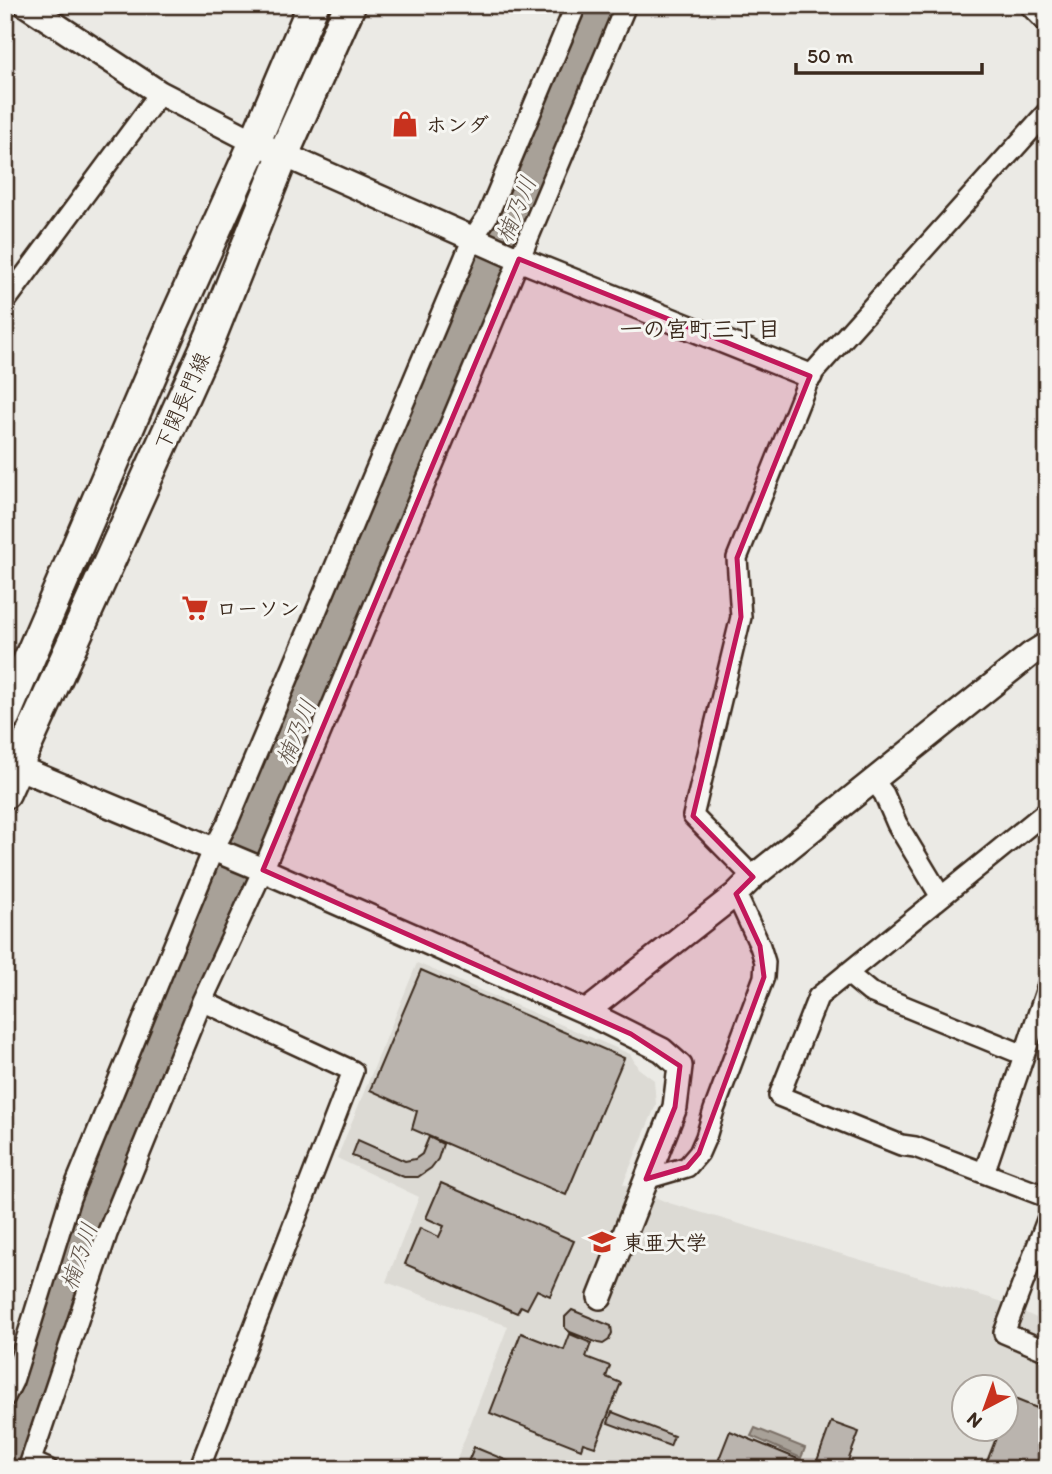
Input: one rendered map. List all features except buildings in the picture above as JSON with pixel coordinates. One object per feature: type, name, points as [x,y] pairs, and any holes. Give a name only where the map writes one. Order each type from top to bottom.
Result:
[{"type":"main road","name":"下関長門線","points":[[5,715],[313,5]]},
{"type":"main road","name":"下関長門線","points":[[9,774],[210,338],[284,153],[350,5]]},
{"type":"street","points":[[26,5],[160,93],[255,142],[514,257],[810,376]]},
{"type":"street","points":[[5,1397],[17,1369],[70,1198],[576,5]]},
{"type":"street","points":[[36,1466],[107,1234],[514,257],[626,5]]},
{"type":"street","points":[[1029,5],[1047,23]]},
{"type":"street","points":[[5,302],[160,93]]},
{"type":"street","points":[[753,877],[692,817],[741,617],[737,558],[810,376],[1047,112]]},
{"type":"street","points":[[586,1012],[1031,654],[1047,644]]},
{"type":"street","points":[[9,774],[258,868],[586,1012],[662,1051],[680,1066],[675,1107],[600,1297]]},
{"type":"street","points":[[874,781],[942,897]]},
{"type":"street","points":[[1047,811],[818,997],[779,1096],[901,1145],[915,1147],[1047,1197]]},
{"type":"street","points":[[646,1179],[687,1167],[699,1153],[764,977],[765,962],[760,946],[736,894]]},
{"type":"street","points":[[847,973],[870,992],[1024,1055]]},
{"type":"street","points":[[984,1173],[1047,988]]},
{"type":"street","points":[[199,1469],[353,1072],[202,1001]]},
{"type":"street","points":[[1047,1220],[1004,1333],[1047,1350]]},
{"type":"highlighted area","points":[[519,259],[810,376],[737,558],[741,617],[693,816],[753,877],[736,894],[760,946],[764,977],[699,1153],[687,1167],[646,1179],[675,1107],[680,1066],[631,1034],[263,870]]},
{"type":"shaded area","name":"東亜大学","points":[[417,963],[630,1054],[638,1068],[654,1080],[656,1105],[623,1184],[669,1203],[1000,1301],[1047,1323],[1047,1469],[453,1469],[508,1326],[386,1282],[419,1197],[337,1158]]},
{"type":"shaded area","points":[[755,1428],[805,1448],[801,1458],[751,1436]]},
{"type":"waterway","name":"楠乃川","points":[[5,1464],[52,1347],[74,1261],[268,791],[601,5]]},
{"type":"place","name":"ホンダ","points":[[405,124]]},
{"type":"place","name":"ローソン","points":[[195,608]]},
{"type":"place","name":"東亜大学","points":[[602,1242]]},
{"type":"district","name":"一の宮町三丁目","points":[[700,329]]}]
